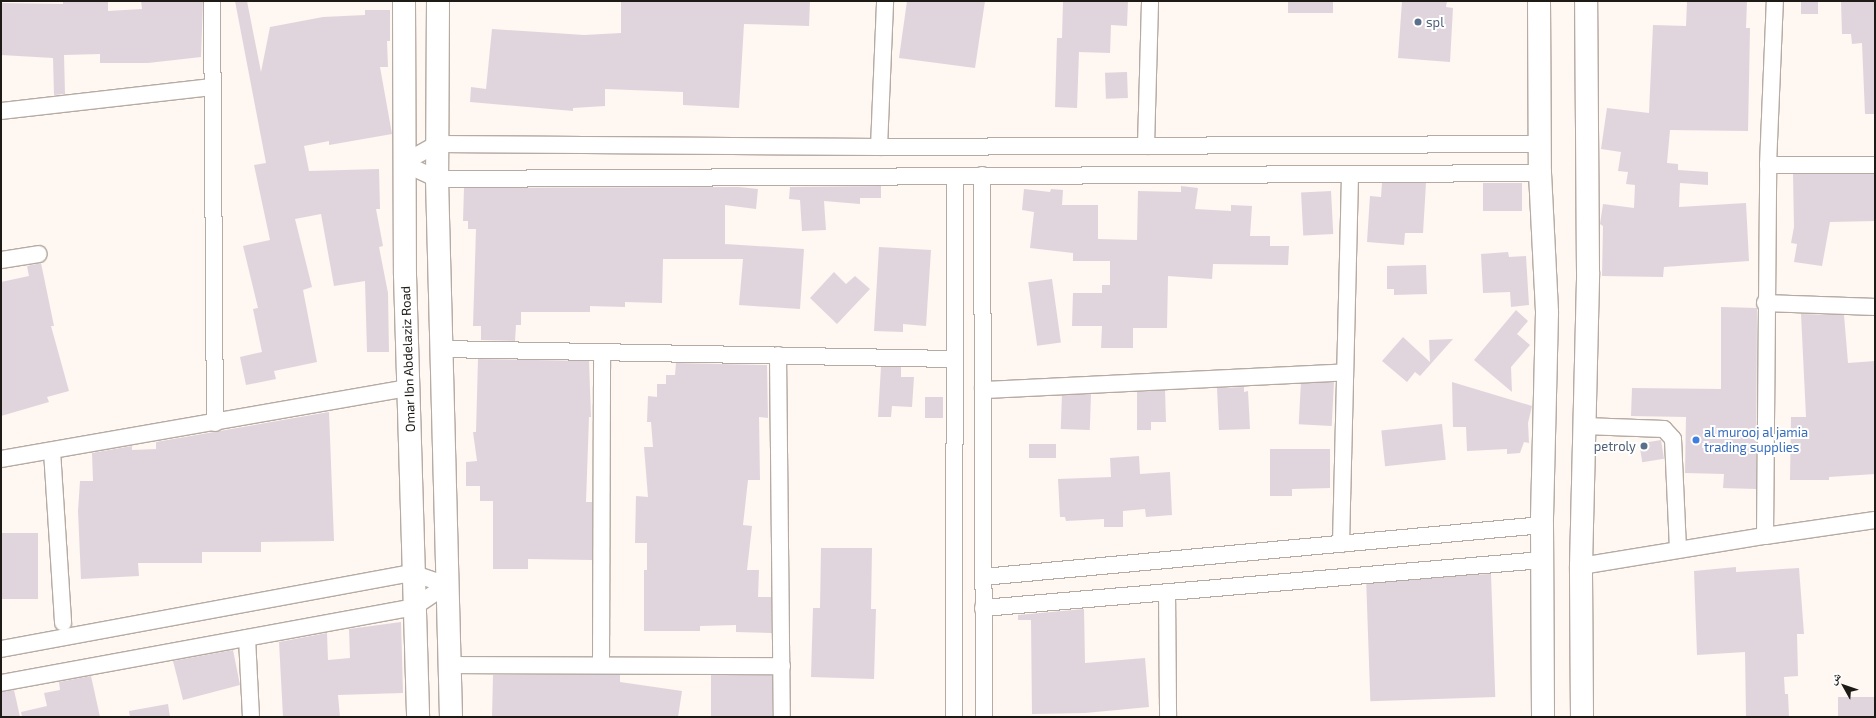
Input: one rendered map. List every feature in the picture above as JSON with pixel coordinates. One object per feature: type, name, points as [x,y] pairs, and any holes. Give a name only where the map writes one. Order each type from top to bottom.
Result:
[{"type":"street","points":[[212,1],[215,423]]},
{"type":"street","name":"Omar Ibn Abdelaziz Road","points":[[404,1],[403,163],[412,574],[418,717]]},
{"type":"street","points":[[438,1],[437,179],[440,349],[451,717]]},
{"type":"street","points":[[880,147],[885,1]]},
{"type":"street","points":[[1146,146],[1150,1]]},
{"type":"street","points":[[1539,1],[1539,144],[1547,313],[1542,525],[1543,717]]},
{"type":"street","points":[[1582,717],[1581,566],[1588,272],[1586,1]]},
{"type":"street","points":[[1764,536],[1768,165],[1775,1]]},
{"type":"street","points":[[1,112],[213,87]]},
{"type":"street","points":[[403,163],[437,144],[880,147],[1539,144]]},
{"type":"street","points":[[403,163],[437,179],[1540,173]]},
{"type":"street","points":[[1768,165],[1875,165]]},
{"type":"street","points":[[1341,544],[1350,174]]},
{"type":"street","points":[[954,176],[954,717]]},
{"type":"street","points":[[982,176],[984,717]]},
{"type":"street","points":[[1,260],[39,254]]},
{"type":"street","points":[[1766,303],[1875,307]]},
{"type":"street","points":[[440,349],[954,359]]},
{"type":"street","points":[[601,666],[602,352]]},
{"type":"street","points":[[778,355],[782,717]]},
{"type":"street","points":[[982,390],[1345,372]]},
{"type":"street","points":[[1,459],[215,423],[409,388]]},
{"type":"street","points":[[1584,426],[1664,429],[1673,439],[1678,550]]},
{"type":"street","points":[[52,451],[63,623]]},
{"type":"street","points":[[1581,566],[1764,536],[1875,520]]},
{"type":"street","points":[[983,577],[1542,525]]},
{"type":"street","points":[[983,608],[1542,560]]},
{"type":"street","points":[[1,649],[412,574],[447,585]]},
{"type":"street","points":[[1,683],[414,607],[447,585]]},
{"type":"street","points":[[1167,592],[1168,717]]},
{"type":"street","points":[[247,638],[251,717]]},
{"type":"street","points":[[449,665],[782,666]]},
{"type":"building","points":[[63,1],[108,1],[108,11],[142,9],[141,1],[203,1],[201,57],[148,63],[100,63],[100,54],[64,55],[65,94],[54,95],[53,58],[1,55],[1,3],[63,4]]},
{"type":"building","points":[[235,1],[247,1],[261,72],[270,27],[323,17],[365,15],[365,10],[390,10],[390,41],[387,41],[388,67],[380,67],[392,134],[329,145],[329,141],[304,146],[309,171],[379,169],[380,209],[376,209],[383,246],[379,247],[388,293],[389,352],[367,352],[365,281],[334,286],[321,214],[295,219],[312,287],[303,290],[317,362],[274,371],[276,379],[246,385],[240,357],[262,352],[253,309],[258,308],[243,246],[270,240],[254,165],[266,163]]},
{"type":"building","points":[[621,1],[810,1],[809,26],[744,24],[739,108],[683,105],[683,92],[605,89],[605,106],[573,108],[573,111],[470,102],[471,87],[486,89],[492,29],[584,35],[621,33]]},
{"type":"building","points":[[907,1],[985,1],[975,68],[899,58]]},
{"type":"building","points":[[1063,1],[1128,1],[1127,26],[1111,25],[1110,53],[1079,52],[1077,108],[1055,107],[1057,38],[1062,38]]},
{"type":"building","points":[[1288,1],[1333,1],[1333,13],[1288,13]]},
{"type":"building","points":[[1402,1],[1447,1],[1446,7],[1453,8],[1450,62],[1398,58]]},
{"type":"building","points":[[1687,1],[1747,1],[1746,28],[1750,28],[1748,131],[1670,130],[1667,163],[1678,164],[1678,170],[1708,172],[1708,185],[1680,183],[1679,207],[1746,203],[1749,261],[1664,267],[1663,277],[1602,276],[1603,226],[1600,224],[1603,204],[1634,208],[1635,185],[1626,184],[1628,172],[1618,171],[1621,152],[1601,149],[1607,108],[1649,113],[1653,25],[1686,26]]},
{"type":"building","points":[[1801,1],[1818,1],[1818,14],[1801,14]]},
{"type":"building","points":[[1841,1],[1875,1],[1875,114],[1865,114],[1862,43],[1852,44],[1851,34],[1842,34]]},
{"type":"building","points":[[1127,72],[1128,98],[1106,99],[1105,73]]},
{"type":"building","points":[[1793,174],[1875,174],[1875,221],[1830,222],[1822,266],[1794,262],[1797,244],[1791,243],[1794,227]]},
{"type":"building","points":[[1382,183],[1426,183],[1423,233],[1405,233],[1404,245],[1367,242],[1370,196],[1381,197]]},
{"type":"building","points":[[1483,183],[1522,183],[1522,211],[1483,211]]},
{"type":"building","points":[[881,186],[881,198],[860,198],[860,204],[824,201],[826,230],[802,231],[800,200],[789,199],[790,187]]},
{"type":"building","points":[[1181,186],[1198,188],[1195,209],[1231,211],[1231,205],[1252,206],[1250,236],[1270,236],[1270,246],[1289,246],[1288,265],[1213,264],[1212,279],[1168,276],[1167,328],[1133,328],[1133,348],[1101,348],[1102,326],[1072,326],[1073,293],[1102,293],[1102,285],[1110,285],[1110,261],[1073,261],[1073,253],[1030,248],[1034,212],[1022,210],[1024,189],[1050,192],[1051,189],[1063,190],[1062,205],[1098,205],[1098,239],[1137,240],[1138,191],[1181,192]]},
{"type":"building","points":[[739,187],[758,189],[756,209],[725,205],[725,244],[804,249],[800,309],[739,305],[743,259],[663,259],[662,303],[625,302],[625,307],[590,306],[590,312],[521,312],[521,325],[516,325],[515,341],[481,340],[481,326],[473,326],[476,229],[468,229],[468,221],[463,221],[464,188]]},
{"type":"building","points":[[1331,191],[1333,234],[1303,236],[1301,193]]},
{"type":"building","points":[[879,247],[931,250],[926,326],[903,324],[903,332],[874,331]]},
{"type":"building","points":[[1508,252],[1509,257],[1526,256],[1529,305],[1511,307],[1510,292],[1483,293],[1481,254]]},
{"type":"building","points":[[41,263],[54,326],[51,326],[69,391],[47,397],[49,402],[1,416],[1,282],[29,276],[27,266]]},
{"type":"building","points":[[1426,265],[1427,294],[1394,295],[1394,289],[1387,289],[1387,266]]},
{"type":"building","points":[[834,272],[846,284],[855,276],[870,289],[837,324],[810,298]]},
{"type":"building","points":[[1052,279],[1061,342],[1037,346],[1028,282]]},
{"type":"building","points":[[1721,307],[1757,308],[1756,489],[1723,488],[1724,474],[1685,473],[1686,417],[1631,416],[1632,388],[1721,389]]},
{"type":"building","points":[[1516,310],[1528,321],[1517,334],[1530,345],[1511,367],[1512,392],[1474,360]]},
{"type":"building","points":[[1801,314],[1844,315],[1848,363],[1875,361],[1875,474],[1829,477],[1829,480],[1790,480],[1791,417],[1806,417]]},
{"type":"building","points":[[1403,337],[1430,362],[1429,340],[1453,339],[1420,376],[1415,372],[1407,382],[1382,361]]},
{"type":"building","points":[[478,359],[589,361],[591,417],[589,417],[586,502],[592,502],[592,560],[528,559],[528,569],[493,569],[493,501],[480,501],[480,486],[466,486],[466,462],[477,461],[473,432],[476,432]]},
{"type":"building","points":[[676,363],[767,365],[768,418],[759,417],[760,480],[748,480],[743,525],[752,526],[747,570],[759,570],[758,597],[771,597],[772,633],[736,632],[736,625],[700,626],[700,631],[644,631],[644,570],[647,570],[647,543],[635,543],[636,496],[648,497],[644,447],[653,447],[651,422],[647,422],[648,396],[657,397],[657,384],[666,384],[666,375],[675,375]]},
{"type":"building","points":[[881,367],[901,367],[901,377],[914,377],[912,407],[892,406],[891,417],[878,417]]},
{"type":"building","points":[[1301,380],[1334,382],[1332,426],[1299,424]]},
{"type":"building","points":[[1452,382],[1532,406],[1528,423],[1529,443],[1524,442],[1520,453],[1507,454],[1507,449],[1467,451],[1466,427],[1453,427]]},
{"type":"building","points":[[1244,387],[1244,392],[1248,391],[1250,429],[1219,430],[1217,388]]},
{"type":"building","points":[[1165,390],[1166,422],[1151,422],[1151,430],[1137,430],[1137,392]]},
{"type":"building","points":[[1062,393],[1091,394],[1090,430],[1061,429]]},
{"type":"building","points":[[925,397],[943,397],[943,418],[925,418]]},
{"type":"building","points":[[329,412],[334,541],[261,542],[261,552],[202,552],[202,563],[138,563],[139,576],[81,579],[78,511],[80,481],[93,481],[92,453],[132,446],[132,450],[156,449],[156,442]]},
{"type":"building","points":[[1442,424],[1446,460],[1385,466],[1381,430]]},
{"type":"building","points":[[1661,440],[1664,459],[1642,462],[1639,443]]},
{"type":"building","points":[[1029,444],[1056,444],[1056,458],[1029,458]]},
{"type":"building","points":[[1270,449],[1330,449],[1330,488],[1292,489],[1292,496],[1270,496]]},
{"type":"building","points":[[1139,456],[1140,474],[1170,472],[1172,515],[1146,517],[1145,509],[1123,511],[1123,527],[1104,527],[1104,519],[1066,521],[1065,517],[1060,517],[1058,479],[1111,477],[1110,458]]},
{"type":"building","points":[[1,533],[38,533],[38,599],[1,599]]},
{"type":"building","points":[[821,548],[872,548],[871,609],[876,609],[874,679],[811,677],[813,608],[820,608]]},
{"type":"building","points":[[1736,567],[1736,572],[1799,568],[1804,634],[1797,634],[1798,676],[1784,677],[1785,694],[1788,694],[1789,717],[1746,717],[1745,652],[1697,655],[1694,571]]},
{"type":"building","points":[[1491,574],[1495,697],[1370,701],[1366,578]]},
{"type":"building","points":[[1084,609],[1085,663],[1145,658],[1149,707],[1085,713],[1032,714],[1031,620],[1018,620],[1018,615]]},
{"type":"building","points":[[401,622],[403,693],[338,695],[340,717],[283,717],[279,642],[327,633],[328,660],[350,658],[349,629]]},
{"type":"building","points":[[233,650],[240,685],[183,700],[173,661]]},
{"type":"building","points":[[493,675],[620,675],[620,682],[682,691],[678,717],[492,717]]},
{"type":"building","points":[[711,675],[772,675],[772,717],[711,717]]},
{"type":"building","points":[[91,676],[100,717],[22,717],[21,712],[47,706],[44,693],[60,690],[59,682]]},
{"type":"building","points":[[14,690],[20,717],[1,717],[1,692]]},
{"type":"building","points":[[1838,697],[1875,697],[1875,717],[1838,717]]},
{"type":"building","points":[[168,704],[170,717],[130,717],[129,711]]},
{"type":"place","name":"spl","points":[[1418,22]]},
{"type":"place","name":"al murooj al jamia trading supplies","points":[[1696,440]]},
{"type":"place","name":"petroly","points":[[1644,446]]}]
